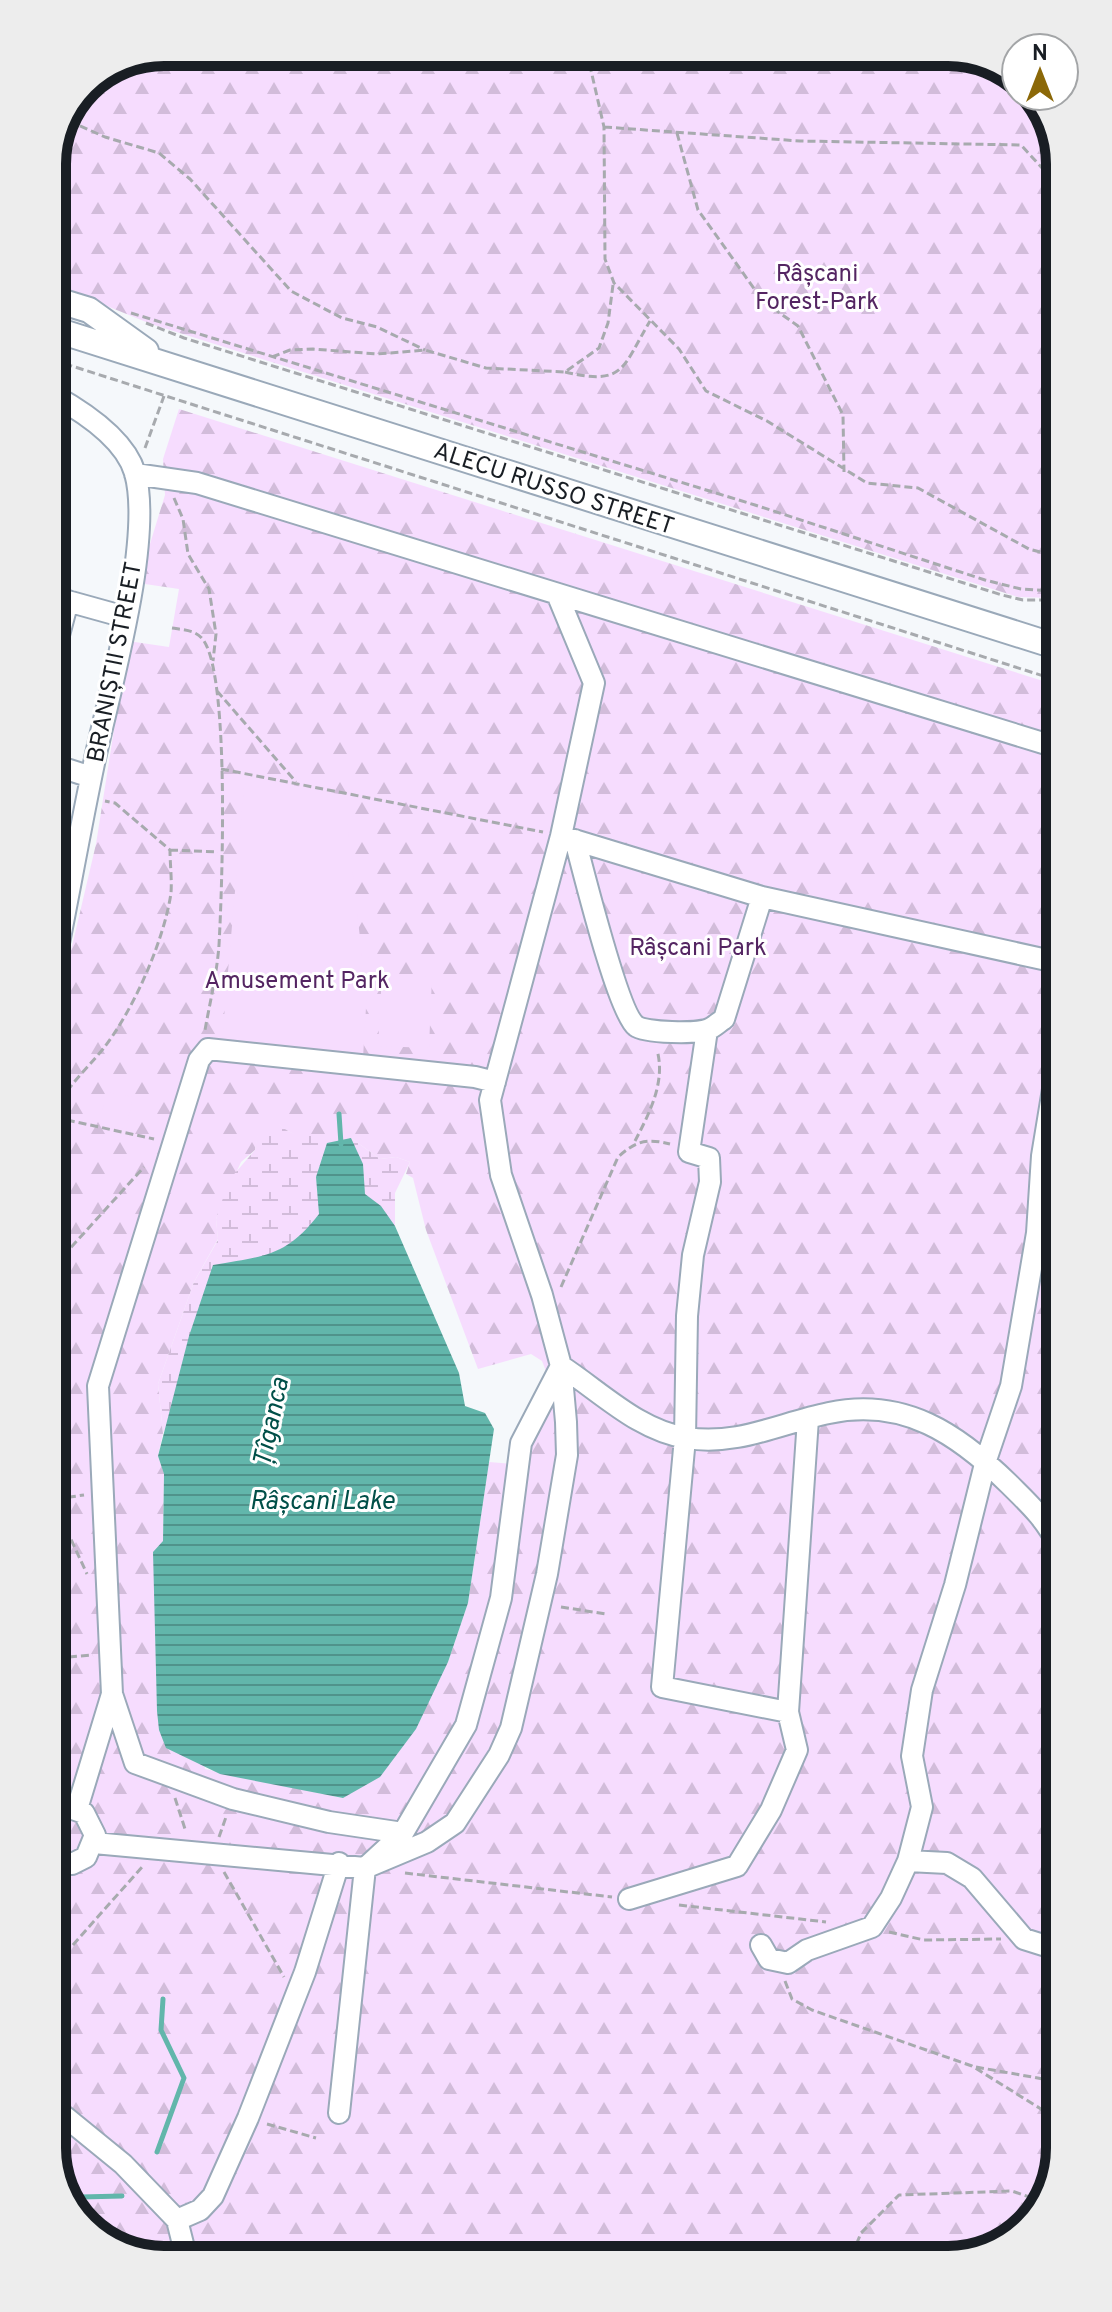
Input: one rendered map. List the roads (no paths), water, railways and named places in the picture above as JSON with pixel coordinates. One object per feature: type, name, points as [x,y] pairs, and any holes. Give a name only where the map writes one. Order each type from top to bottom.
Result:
[{"type":"main road","points":[[66,303],[89,310],[165,364]]},
{"type":"main road","name":"ALECU RUSSO STREET","points":[[66,333],[1046,643]]},
{"type":"street","name":"BRANIȘTII STREET","points":[[66,404],[110,437],[123,451],[135,474],[138,530],[125,617],[66,903]]},
{"type":"street","points":[[135,474],[197,483],[1046,744]]},
{"type":"street","points":[[94,1843],[339,1863],[365,1868],[427,1842],[455,1823],[499,1755],[511,1728],[547,1574],[567,1455],[561,1366],[548,1316],[501,1175],[490,1100],[568,838],[594,683],[557,594]]},
{"type":"street","points":[[66,600],[125,617]]},
{"type":"street","points":[[66,769],[91,777]]},
{"type":"street","points":[[568,838],[762,897],[1046,960]]},
{"type":"street","points":[[568,838],[610,968],[630,1017],[636,1026],[651,1031],[707,1030],[724,1019],[762,897]]},
{"type":"street","points":[[707,1030],[689,1152],[709,1158],[710,1182],[693,1255],[689,1289],[685,1438],[662,1687],[788,1712]]},
{"type":"street","points":[[403,1833],[329,1822],[233,1799],[135,1763],[112,1694],[98,1386],[199,1060],[208,1049],[475,1077],[495,1082]]},
{"type":"street","points":[[761,1945],[769,1959],[788,1963],[807,1950],[872,1927],[891,1898],[908,1861],[922,1807],[912,1756],[922,1690],[955,1585],[986,1460],[1016,1360],[1037,1233],[1046,1132]]},
{"type":"street","points":[[561,1366],[649,1429],[685,1438],[733,1440],[853,1410],[907,1416],[953,1434],[986,1460],[1033,1505],[1046,1526]]},
{"type":"street","points":[[339,2113],[365,1868],[403,1833],[447,1762],[470,1713],[501,1598],[521,1443],[561,1366]]},
{"type":"street","points":[[629,1899],[737,1866],[771,1810],[797,1750],[788,1712],[808,1419]]},
{"type":"street","points":[[66,1862],[79,1861],[94,1843],[90,1819],[66,1809],[112,1694]]},
{"type":"street","points":[[908,1861],[947,1863],[972,1878],[1024,1939],[1046,1946]]},
{"type":"street","points":[[177,2220],[200,2210],[213,2196],[248,2118],[295,1997],[339,1863]]},
{"type":"street","points":[[66,2118],[123,2164],[177,2220],[184,2246]]},
{"type":"water","name":"Râșcani Lake","points":[[351,1138],[363,1164],[365,1194],[381,1206],[395,1226],[459,1373],[465,1406],[485,1413],[494,1429],[468,1603],[448,1662],[416,1729],[380,1777],[343,1798],[220,1774],[166,1748],[159,1730],[157,1711],[153,1552],[163,1541],[164,1474],[158,1456],[189,1336],[213,1265],[273,1252],[296,1239],[319,1214],[316,1177],[327,1143]]},
{"type":"waterway","name":"Țîganca","points":[[339,1114],[341,1144]]},
{"type":"waterway","name":"Țîganca","points":[[157,2152],[184,2078],[161,2030],[163,1999]]},
{"type":"waterway","name":"Țîganca","points":[[80,2199],[122,2196]]},
{"type":"park label","name":"Râșcani Forest-Park","points":[[817,287]]},
{"type":"park label","name":"Râșcani Park","points":[[698,947]]},
{"type":"park label","name":"Amusement Park","points":[[297,980]]}]
